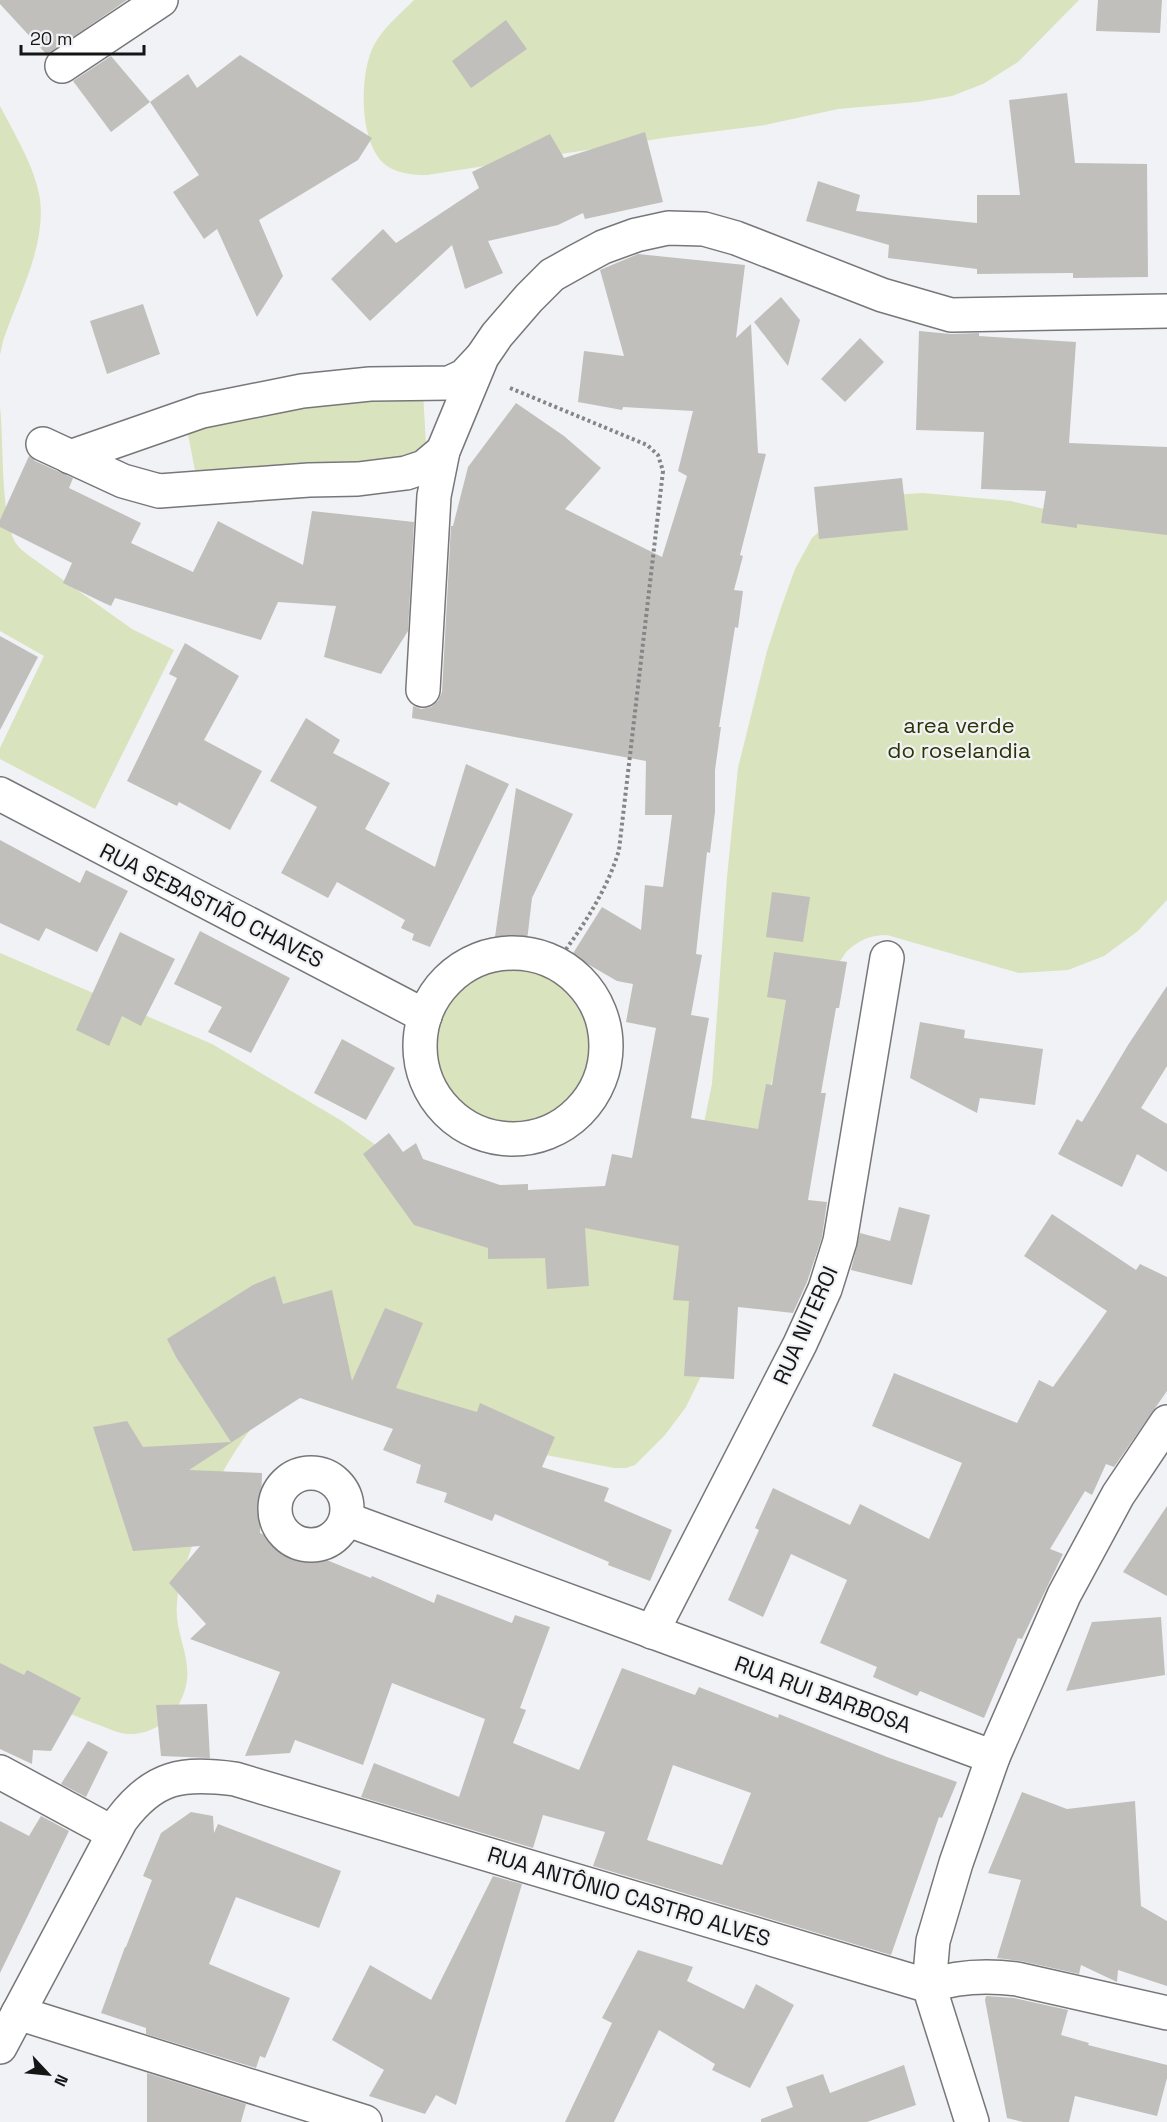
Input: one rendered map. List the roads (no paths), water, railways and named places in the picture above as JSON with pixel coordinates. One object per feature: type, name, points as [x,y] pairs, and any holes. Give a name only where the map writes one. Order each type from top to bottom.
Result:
[{"type":"street","points":[[62,66],[161,0]]},
{"type":"street","points":[[443,451],[424,467],[406,473],[358,479],[309,480],[159,491],[138,486],[56,451],[202,411],[302,391],[370,384],[449,383],[464,376],[523,305],[552,275],[603,247],[636,235],[668,228],[704,229],[736,238],[882,295],[951,315],[1167,311]]},
{"type":"street","points":[[423,690],[434,496],[443,451],[482,357]]},
{"type":"street","name":"RUA SEBASTIÃO CHAVES","points":[[0,794],[425,1016]]},
{"type":"street","points":[[518,952],[544,957],[579,979],[596,1002],[605,1029],[606,1058],[598,1085],[582,1109],[572,1119],[547,1133],[520,1140],[491,1138],[465,1127],[454,1119],[435,1097],[423,1071],[420,1043],[425,1016],[437,992],[446,982],[456,972],[479,959],[491,955],[518,952]]},
{"type":"street","name":"RUA NITEROI","points":[[652,1632],[800,1344],[825,1289],[840,1241],[887,958]]},
{"type":"street","points":[[972,2122],[929,1986],[933,1941],[956,1863],[993,1757],[1064,1595],[1118,1495],[1167,1422]]},
{"type":"street","name":"RUA RUI BARBOSA","points":[[346,1519],[993,1757]]},
{"type":"street","points":[[0,1772],[113,1833],[0,2047]]},
{"type":"street","name":"RUA ANTÔNIO CASTRO ALVES","points":[[113,1833],[134,1803],[151,1789],[170,1779],[192,1775],[235,1779],[929,1986]]},
{"type":"street","points":[[929,1986],[951,1978],[992,1976],[1017,1978],[1167,2013]]},
{"type":"street","points":[[18,2013],[365,2122]]},
{"type":"park label","name":"area verde do roselandia","points":[[959,738]]}]
